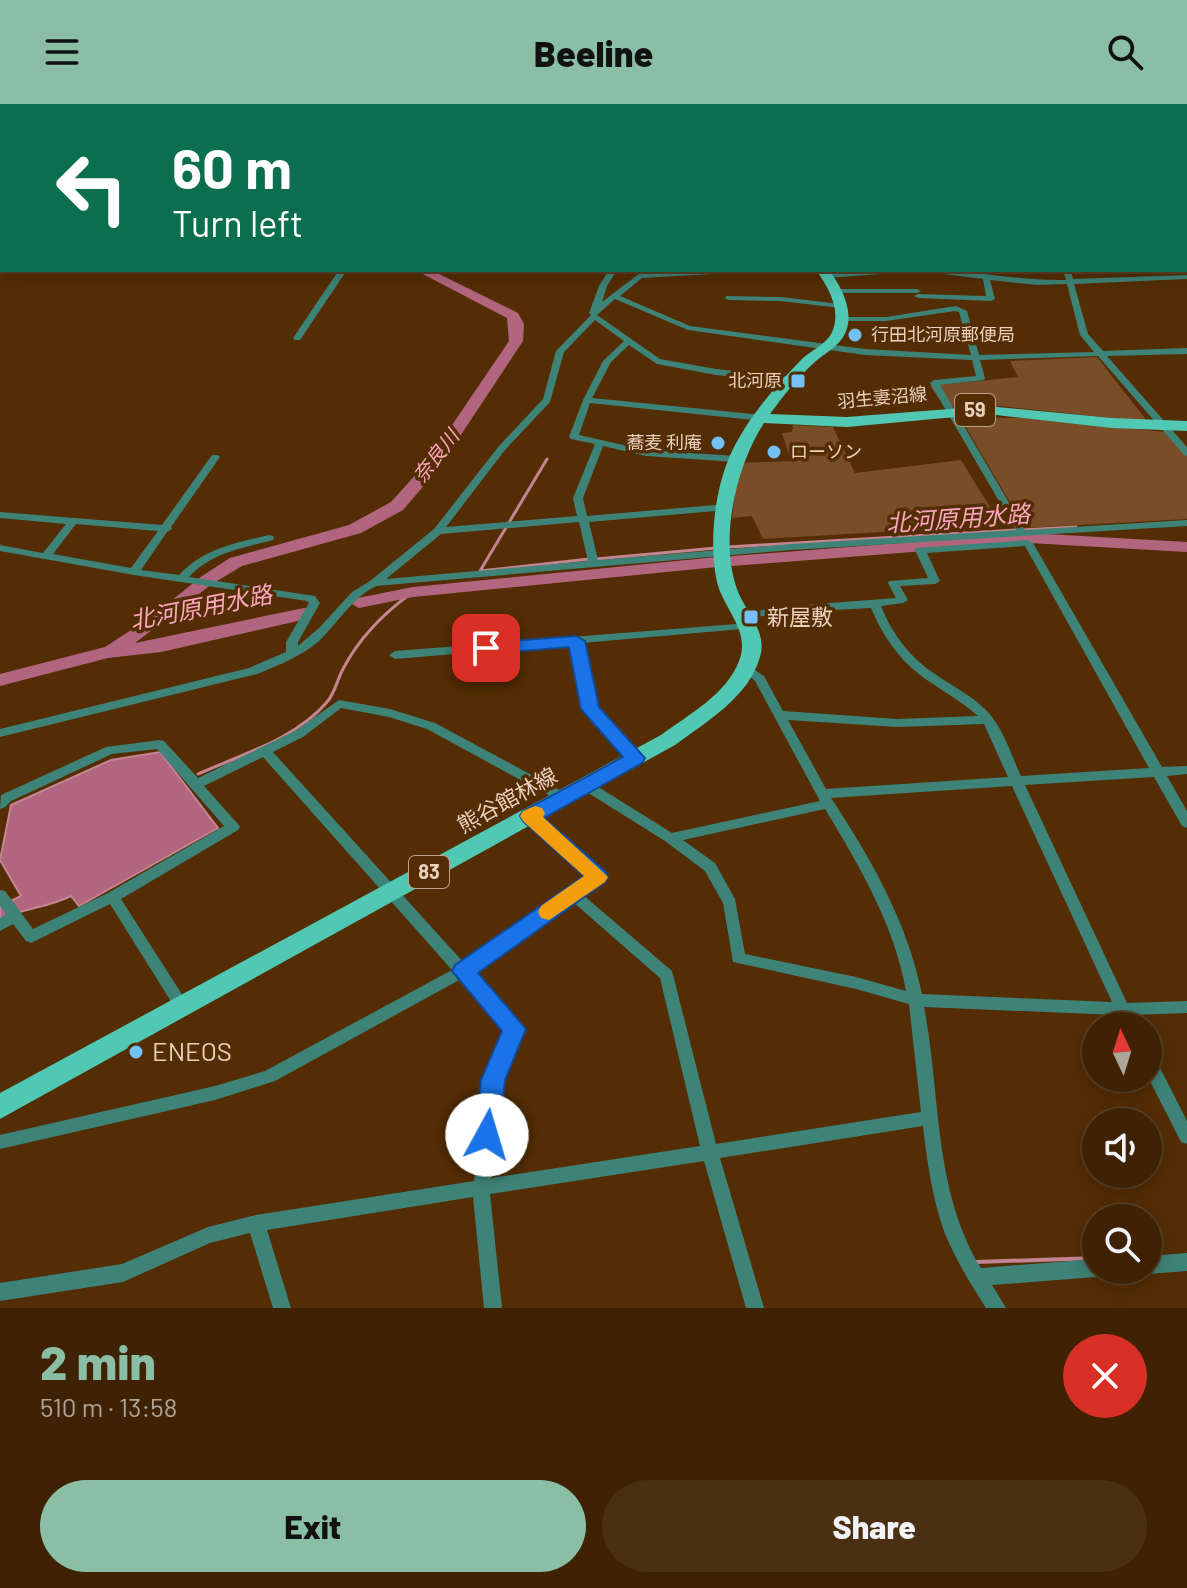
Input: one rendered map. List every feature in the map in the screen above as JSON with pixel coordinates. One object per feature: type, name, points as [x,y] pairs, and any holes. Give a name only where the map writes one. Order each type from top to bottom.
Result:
[{"type":"main road","points":[[746,668],[752,649],[746,621],[728,590],[723,559],[727,507],[736,459],[792,380],[838,335],[839,305],[824,273]]},
{"type":"main road","name":"羽生妻沼線","points":[[763,418],[847,422],[949,411],[1009,411],[1165,427],[1187,426]]},
{"type":"main road","name":"熊谷館林線","points":[[0,1107],[668,740],[704,712],[746,668]]},
{"type":"street","points":[[297,338],[342,272]]},
{"type":"street","points":[[594,314],[611,272]]},
{"type":"street","points":[[0,733],[253,671],[292,655],[315,639],[354,592],[374,583],[438,531],[502,448],[547,400],[560,351],[594,314],[644,272]]},
{"type":"street","points":[[639,276],[712,272]]},
{"type":"street","points":[[824,273],[853,272]]},
{"type":"street","points":[[912,272],[921,314]]},
{"type":"street","points":[[930,272],[1070,282],[1187,277]]},
{"type":"street","points":[[1068,272],[1084,335],[1187,453]]},
{"type":"street","points":[[839,305],[917,294],[991,299],[986,278]]},
{"type":"street","points":[[614,296],[688,328],[823,348],[975,358],[1187,351]]},
{"type":"street","points":[[729,298],[839,305],[886,319],[956,308],[963,311],[981,378],[934,383],[1021,531]]},
{"type":"street","points":[[594,314],[657,361],[716,372],[792,380]]},
{"type":"street","points":[[629,341],[607,361],[587,400],[574,437],[646,453],[736,459]]},
{"type":"street","points":[[587,400],[763,418]]},
{"type":"street","points":[[594,565],[578,498],[600,443]]},
{"type":"street","points":[[134,572],[215,457]]},
{"type":"street","points":[[438,531],[727,507]]},
{"type":"street","points":[[0,515],[167,529]]},
{"type":"street","points":[[46,556],[73,521]]},
{"type":"street","points":[[374,583],[594,565],[723,559],[1021,531],[1187,523]]},
{"type":"street","points":[[185,580],[195,561],[208,554],[269,538]]},
{"type":"street","points":[[395,655],[576,641],[746,621],[777,610],[903,600],[893,583],[935,581],[920,550],[1028,543],[1187,823]]},
{"type":"street","points":[[0,548],[134,572],[311,598],[315,603],[292,642],[292,655]]},
{"type":"street","points":[[875,604],[881,622],[920,670],[975,704],[988,720],[1123,1012]]},
{"type":"street","points":[[576,641],[590,709],[636,758]]},
{"type":"street","points":[[746,668],[760,679],[884,903],[902,945],[915,1000],[928,1118],[950,1224],[976,1277],[997,1308]]},
{"type":"street","points":[[197,784],[299,734],[339,704],[390,713],[431,726],[564,798]]},
{"type":"street","points":[[779,715],[897,723],[988,720]]},
{"type":"street","points":[[0,804],[6,798],[110,750],[160,744],[233,827],[113,897],[31,937],[0,895]]},
{"type":"street","points":[[265,751],[514,1029],[493,1080],[481,1190],[493,1308]]},
{"type":"street","points":[[670,838],[825,799],[1015,780],[1187,770]]},
{"type":"street","points":[[587,786],[710,867],[730,903],[738,958],[856,983],[915,1000],[1121,1009],[1187,1007]]},
{"type":"street","points":[[0,1142],[215,1093],[269,1076],[463,971],[598,877],[530,816]]},
{"type":"street","points":[[573,894],[667,975],[710,1154],[755,1308]]},
{"type":"street","points":[[113,897],[182,1007]]},
{"type":"street","points":[[0,925],[16,915]]},
{"type":"street","points":[[1162,1088],[1187,1137]]},
{"type":"street","points":[[0,1292],[123,1273],[208,1235],[256,1223],[928,1118]]},
{"type":"street","points":[[256,1223],[282,1308]]},
{"type":"street","points":[[1162,1264],[1187,1262]]},
{"type":"street","points":[[976,1277],[1082,1269]]},
{"type":"shaded area","points":[[1097,357],[1148,422],[1000,406],[944,406],[930,386],[1018,377],[1010,361]]},
{"type":"shaded area","points":[[960,417],[1023,418],[1165,432],[1187,456],[1187,519],[1025,528]]},
{"type":"shaded area","points":[[793,425],[833,427],[855,473],[961,460],[1001,525],[763,539],[752,516],[732,518],[738,463],[791,461],[782,433],[792,432]]},
{"type":"shaded area","points":[[160,752],[218,828],[79,906],[71,896],[0,919],[0,906],[21,896],[0,860],[11,805],[111,760]]},
{"type":"waterway","name":"奈良川","points":[[208,580],[236,562],[355,529],[397,506],[433,465],[477,403],[516,341],[517,324],[513,316],[499,307],[425,272]]},
{"type":"waterway","points":[[547,459],[480,571],[589,559]]},
{"type":"waterway","points":[[1023,530],[1076,527]]},
{"type":"waterway","points":[[728,547],[1016,530]]},
{"type":"waterway","name":"北河原用水路","points":[[732,561],[1029,538],[1187,547]]},
{"type":"waterway","points":[[596,559],[716,548]]},
{"type":"waterway","name":"北河原用水路","points":[[359,603],[413,592],[717,562]]},
{"type":"waterway","name":"奈良川","points":[[160,617],[203,584]]},
{"type":"waterway","points":[[198,774],[267,745],[314,715],[330,698],[349,658],[365,636],[413,592]]},
{"type":"waterway","name":"北河原用水路","points":[[0,680],[108,652],[161,646],[304,614]]},
{"type":"waterway","name":"奈良川","points":[[112,650],[154,622]]},
{"type":"waterway","points":[[976,1262],[1082,1258]]},
{"type":"slow traffic","points":[[535,813],[530,816],[598,877],[549,912]]},
{"type":"place","name":"行田北河原郵便局","points":[[855,335]]},
{"type":"place","name":"北河原","points":[[798,381]]},
{"type":"place","name":"蕎麦 利庵","points":[[718,443]]},
{"type":"place","name":"ローソン","points":[[774,452]]},
{"type":"place","name":"新屋敷","points":[[751,617]]},
{"type":"place","name":"ENEOS","points":[[136,1052]]},
{"type":"route","points":[[486,648],[576,641],[590,709],[636,758],[530,816],[598,877],[463,971],[514,1029],[493,1080],[487,1135]]}]
